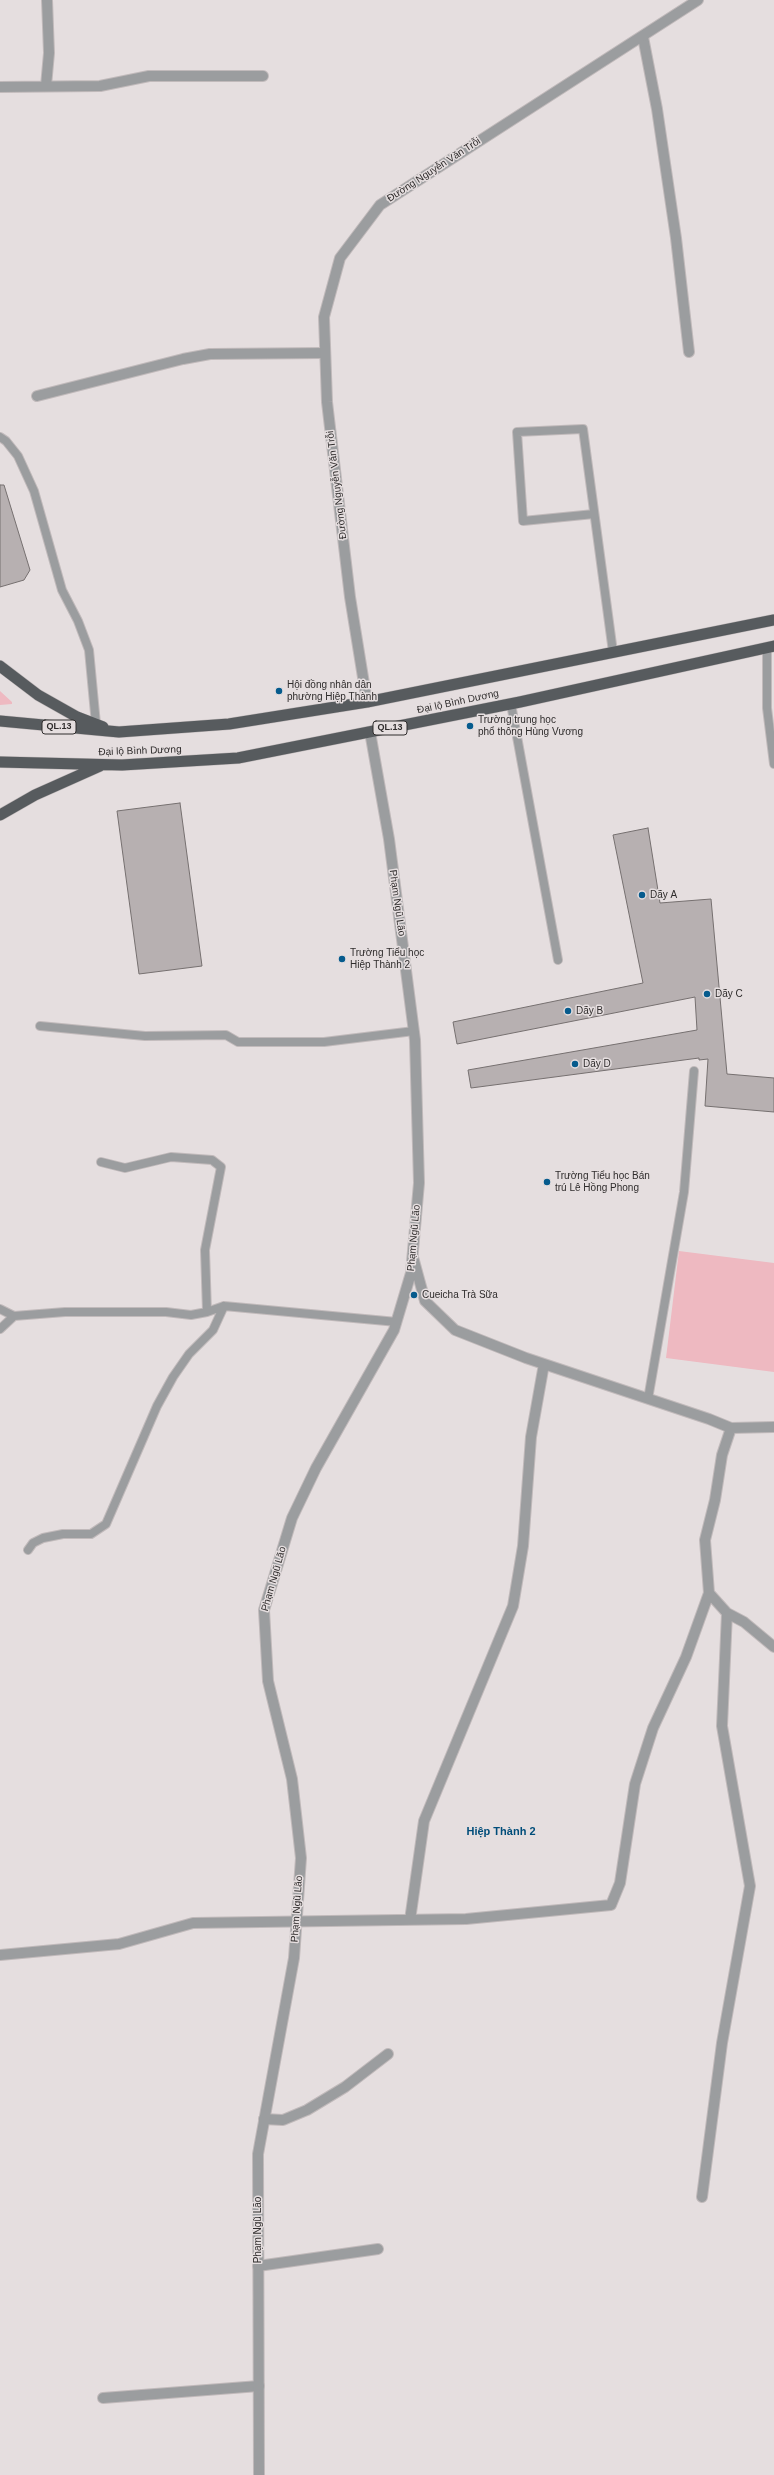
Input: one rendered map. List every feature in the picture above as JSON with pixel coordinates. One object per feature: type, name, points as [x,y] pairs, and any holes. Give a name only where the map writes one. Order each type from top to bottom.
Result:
[{"type":"highway","name":"Đại lộ Bình Dương","points":[[0,721],[119,732],[229,724],[367,702],[774,620]]},
{"type":"highway","name":"Đại lộ Bình Dương","points":[[0,762],[102,765],[238,758],[511,704],[770,647]]},
{"type":"highway","points":[[0,666],[38,694],[77,717],[119,732]]},
{"type":"highway","points":[[0,815],[35,795],[102,765]]},
{"type":"street","points":[[46,86],[49,53],[47,0]]},
{"type":"street","name":"Đường Nguyễn Văn Trỗi","points":[[367,702],[350,598],[327,402],[324,317],[340,258],[380,205],[643,37],[698,0]]},
{"type":"street","points":[[643,37],[657,110],[676,238],[689,352]]},
{"type":"street","points":[[0,87],[100,86],[149,76],[263,76]]},
{"type":"street","points":[[37,396],[183,359],[210,354],[325,353]]},
{"type":"street","name":"Phạm Ngũ Lão","points":[[258,2475],[258,2154],[294,1958],[301,1858],[292,1779],[268,1681],[264,1610],[292,1518],[316,1468],[397,1322],[411,1273],[419,1184],[414,1031],[389,839],[370,732]]},
{"type":"street","points":[[413,1257],[425,1302],[455,1330],[544,1364],[731,1428],[774,1427]]},
{"type":"street","points":[[410,1920],[424,1821],[513,1606],[523,1546],[532,1437],[544,1364]]},
{"type":"street","points":[[0,1955],[119,1944],[193,1923],[466,1919],[611,1905],[620,1884],[637,1777],[653,1728],[686,1657],[709,1592],[705,1540],[715,1500],[722,1455],[731,1428]]},
{"type":"street","points":[[709,1592],[727,1613],[744,1622],[774,1647]]},
{"type":"street","points":[[702,2197],[722,2043],[750,1886],[722,1726],[727,1613]]},
{"type":"street","points":[[264,2119],[283,2120],[301,2114],[345,2087],[388,2054]]},
{"type":"street","points":[[258,2266],[378,2249]]},
{"type":"street","points":[[104,2398],[259,2386]]},
{"type":"lane","points":[[594,514],[523,521],[517,432],[583,429],[613,652]]},
{"type":"lane","points":[[0,437],[6,440],[18,456],[34,492],[62,590],[78,621],[89,650],[96,724]]},
{"type":"lane","points":[[770,647],[767,708],[774,764]]},
{"type":"lane","points":[[511,704],[558,960]]},
{"type":"lane","points":[[40,1026],[145,1036],[226,1035],[238,1042],[324,1042],[414,1031]]},
{"type":"lane","points":[[648,1399],[684,1192],[694,1071]]},
{"type":"lane","points":[[101,1162],[125,1168],[171,1157],[212,1160],[221,1167],[204,1250],[207,1312]]},
{"type":"lane","points":[[28,1550],[33,1543],[43,1538],[63,1534],[91,1534],[106,1524],[157,1406],[189,1354],[212,1330],[224,1306]]},
{"type":"lane","points":[[0,1309],[14,1316],[65,1312],[166,1312],[191,1315],[207,1312],[224,1306],[397,1322]]},
{"type":"lane","points":[[0,1329],[14,1316]]},
{"type":"shaded area","points":[[0,691],[12,702],[12,704],[0,705]]},
{"type":"shaded area","points":[[679,1251],[774,1263],[774,1372],[666,1358]]},
{"type":"building","points":[[0,485],[4,485],[30,570],[24,580],[0,587]]},
{"type":"building","points":[[180,803],[202,966],[139,974],[117,811]]},
{"type":"building","points":[[648,828],[660,903],[711,899],[727,1074],[774,1078],[774,1112],[705,1106],[708,1059],[699,1060],[699,1058],[471,1088],[468,1070],[697,1030],[695,997],[457,1044],[453,1022],[643,983],[613,835]]},
{"type":"place","name":"Hội đồng nhân dân phường Hiệp Thành","points":[[279,691]]},
{"type":"place","name":"Trường trung học phổ thông Hùng Vương","points":[[470,726]]},
{"type":"place","name":"Dãy A","points":[[642,895]]},
{"type":"place","name":"Trường Tiểu học Hiệp Thành 2","points":[[342,959]]},
{"type":"place","name":"Dãy C","points":[[707,994]]},
{"type":"place","name":"Dãy B","points":[[568,1011]]},
{"type":"place","name":"Dãy D","points":[[575,1064]]},
{"type":"place","name":"Trường Tiểu học Bán trú Lê Hồng Phong","points":[[547,1182]]},
{"type":"place","name":"Cueicha Trà Sữa","points":[[414,1295]]},
{"type":"district","name":"Hiệp Thành 2","points":[[501,1832]]}]
